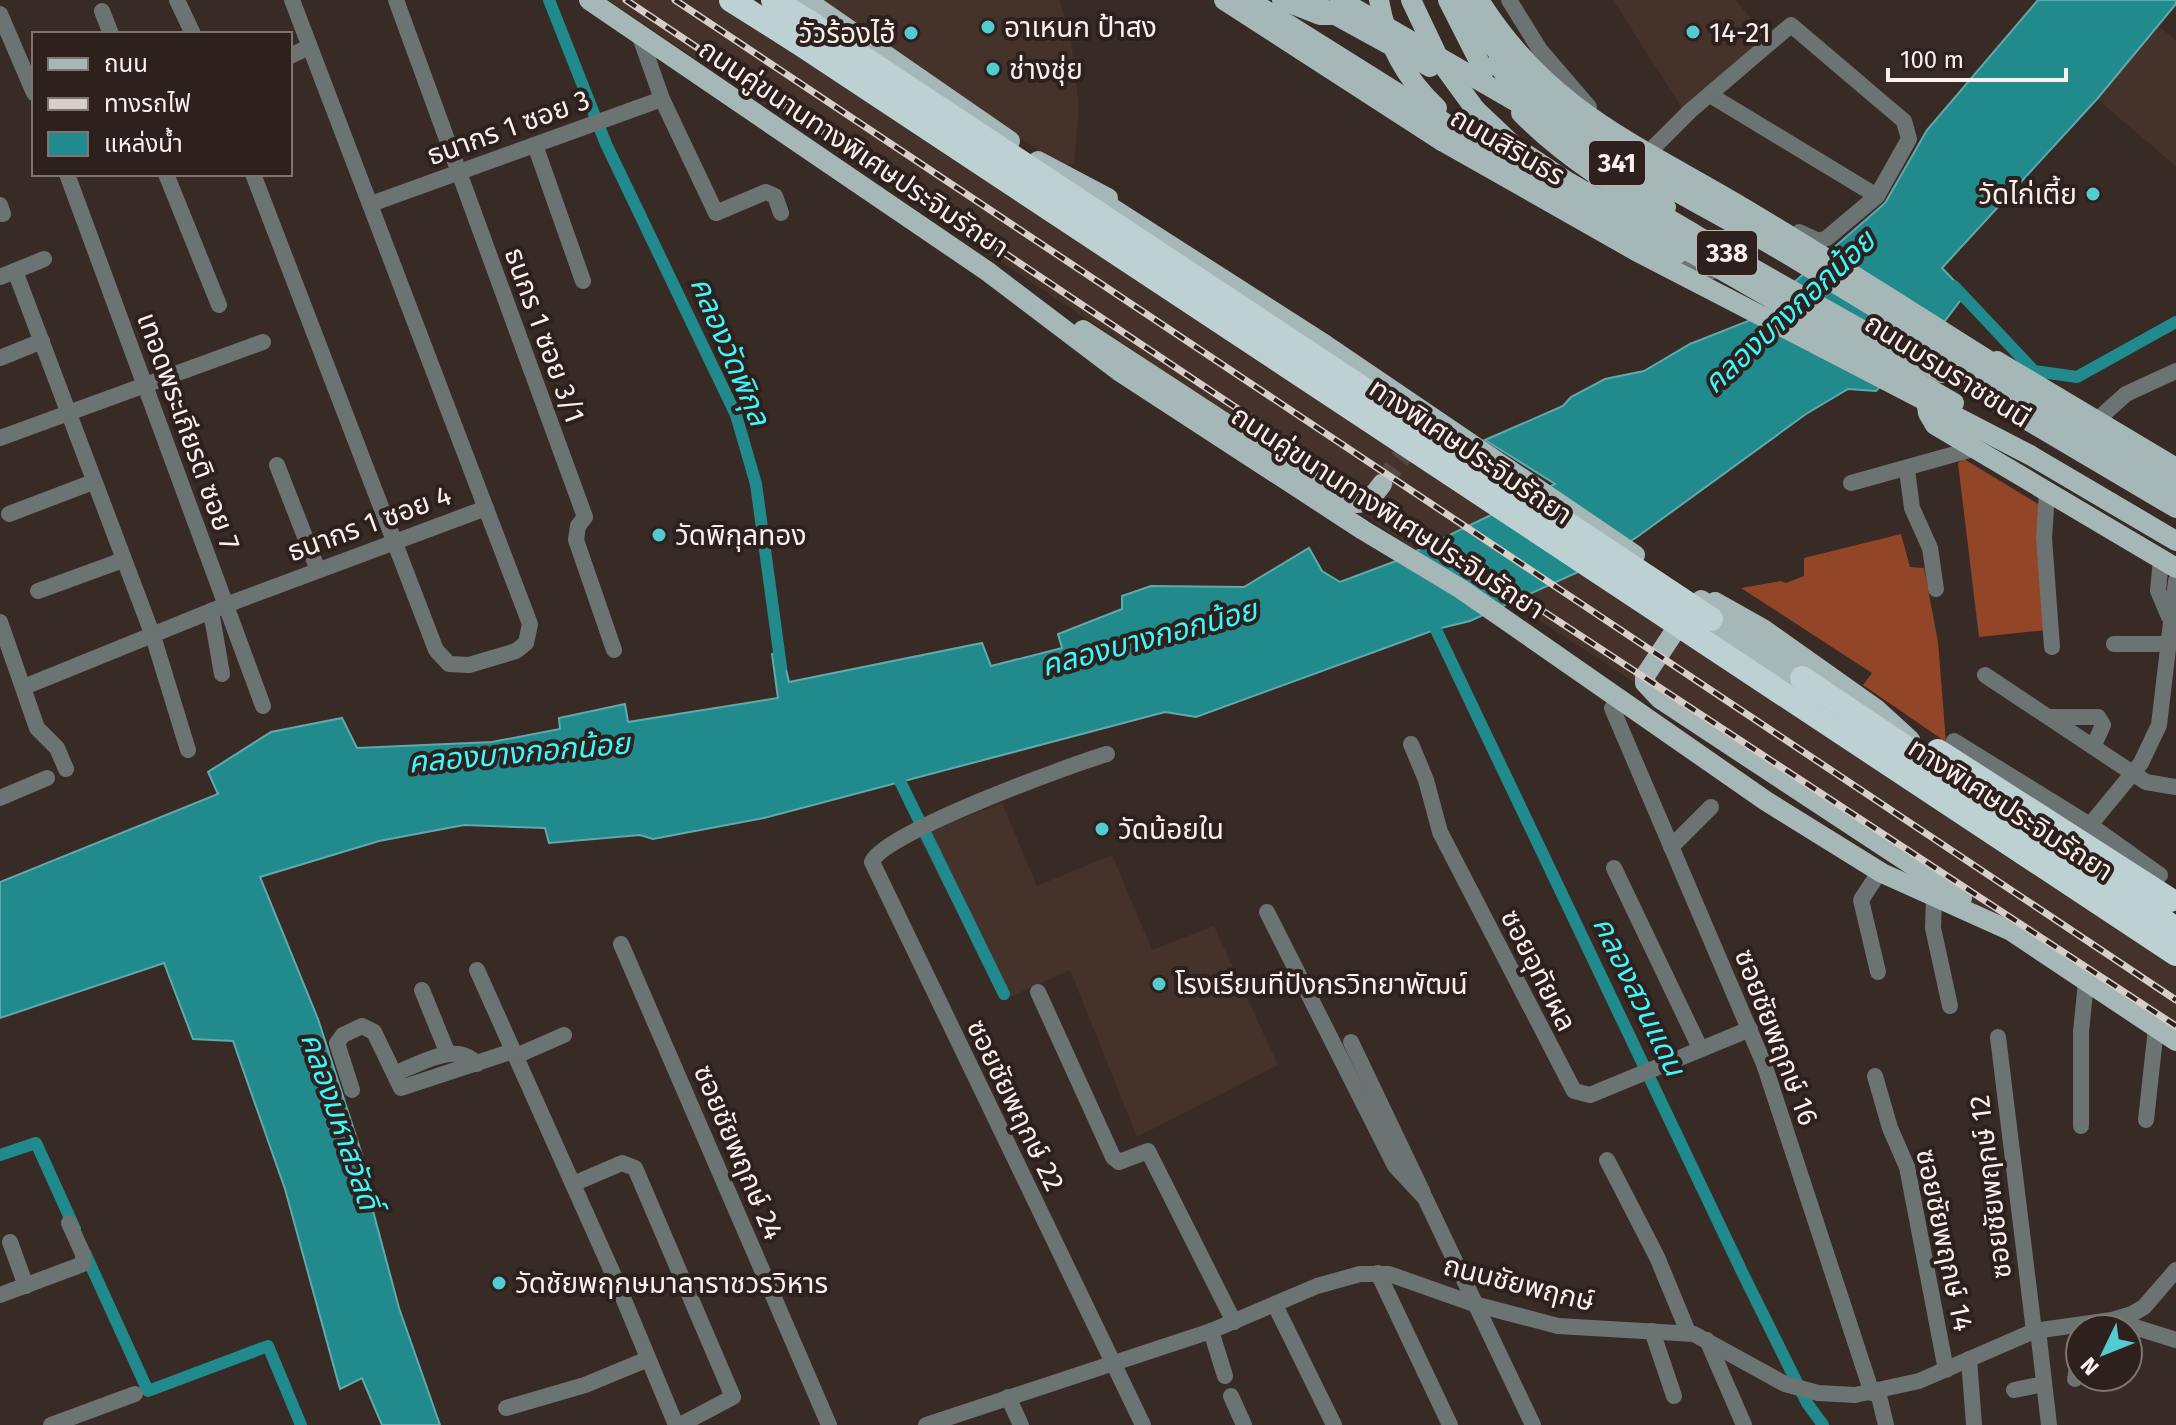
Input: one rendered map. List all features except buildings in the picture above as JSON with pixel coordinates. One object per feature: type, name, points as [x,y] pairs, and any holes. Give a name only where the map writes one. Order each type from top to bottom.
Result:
[{"type":"highway","name":"ทางพิเศษประจิมรัถยา","points":[[731,0],[2176,954]]},
{"type":"highway","name":"ทางพิเศษประจิมรัถยา","points":[[773,0],[1802,678],[2176,931]]},
{"type":"highway","points":[[1802,678],[1983,778],[2176,905]]},
{"type":"main road","name":"ถนนคู่ขนานทางพิเศษประจิมรัถยา","points":[[589,0],[987,271],[1119,371],[1461,589],[1766,801],[1880,871],[1960,905],[2011,931],[2176,1041]]},
{"type":"main road","points":[[806,0],[1038,161],[1324,344],[1866,713],[1983,808],[2176,931]]},
{"type":"main road","name":"ถนนสิรินธร","points":[[1224,0],[1450,134],[1636,251],[2030,455]]},
{"type":"main road","points":[[1249,0],[1450,134],[1672,257],[1693,247],[1697,231],[1694,224],[1609,171],[1545,123],[1497,65],[1471,0]]},
{"type":"main road","points":[[1282,0],[1320,15],[1332,15],[1350,0]]},
{"type":"main road","points":[[1308,0],[1552,133],[1613,156],[1735,222],[2176,489]]},
{"type":"main road","name":"ถนนสิรินธร","points":[[1340,0],[1482,80],[1893,329],[1995,401]]},
{"type":"main road","points":[[1379,0],[1393,50],[1450,134]]},
{"type":"main road","name":"ถนนบรมราชชนนี","points":[[1411,0],[1440,61],[1475,109],[1514,146],[1559,177],[1927,386],[2030,455],[2176,541]]},
{"type":"main road","name":"ถนนบรมราชชนนี","points":[[1448,0],[1484,71],[1542,135],[1590,173],[1832,313],[1995,401],[2176,508]]},
{"type":"main road","points":[[1461,0],[1494,50],[1540,100],[1613,156]]},
{"type":"main road","points":[[1479,0],[1507,42],[1552,89],[1608,131],[1743,207],[2176,470]]},
{"type":"main road","points":[[1038,161],[1134,211],[1418,396],[1425,416],[1405,452]]},
{"type":"main road","points":[[987,271],[1128,357],[1344,501],[1358,505],[1368,502],[1382,484]]},
{"type":"main road","points":[[2169,563],[1935,425],[1923,396],[1925,378],[1941,352],[1955,344],[1975,348],[2176,470]]},
{"type":"main road","points":[[1960,905],[1666,712],[1640,687],[1637,674],[1671,625],[1693,601],[1708,599],[1726,606],[1876,709],[1983,808]]},
{"type":"main road","points":[[2011,931],[1649,689],[1645,676],[1680,623],[1698,621],[1713,630],[1979,815],[2176,944]]},
{"type":"street","points":[[177,0],[192,32]]},
{"type":"street","points":[[254,176],[436,650],[449,664],[469,665],[516,651],[530,634],[530,624],[292,0]]},
{"type":"street","name":"ธนกร 1 ซอย 3/1","points":[[396,0],[585,517],[578,526],[576,540],[614,650]]},
{"type":"street","points":[[1509,0],[1540,50],[1585,104],[1614,129],[1773,220],[1819,241],[1877,196],[1909,139],[1904,121],[1791,25],[1652,149]]},
{"type":"street","points":[[102,11],[110,32]]},
{"type":"street","points":[[0,14],[32,88]]},
{"type":"street","points":[[639,34],[662,99],[716,213],[766,192],[775,196],[781,213]]},
{"type":"street","points":[[292,55],[309,47]]},
{"type":"street","points":[[1710,95],[1877,196]]},
{"type":"street","name":"ธนากร 1 ซอย 3","points":[[371,204],[662,99]]},
{"type":"street","points":[[535,145],[583,281]]},
{"type":"street","name":"เทอดพระเกียรติ ซอย 7","points":[[68,176],[145,384],[218,608],[263,706]]},
{"type":"street","points":[[167,176],[219,305]]},
{"type":"street","points":[[1738,199],[1745,231]]},
{"type":"street","points":[[1672,257],[1699,271],[1719,272],[1745,231],[1773,220]]},
{"type":"street","points":[[44,259],[8,274],[42,341],[66,413],[153,636],[188,750]]},
{"type":"street","points":[[0,358],[42,341]]},
{"type":"street","points":[[0,438],[263,342]]},
{"type":"street","points":[[2097,420],[2126,394],[2176,371]]},
{"type":"street","points":[[1851,483],[1907,470],[1973,449]]},
{"type":"street","points":[[277,465],[318,570]]},
{"type":"street","points":[[1907,470],[1912,508],[1930,548],[1936,589]]},
{"type":"street","points":[[9,514],[93,482]]},
{"type":"street","points":[[2047,493],[2044,538],[2052,647]]},
{"type":"street","name":"ธนากร 1 ซอย 4","points":[[24,687],[218,608],[486,508]]},
{"type":"street","points":[[38,591],[123,560]]},
{"type":"street","points":[[2169,563],[2158,591],[2169,617]]},
{"type":"street","points":[[2090,825],[2150,748],[2170,700],[2167,644],[2176,581]]},
{"type":"street","points":[[218,608],[222,674]]},
{"type":"street","points":[[0,622],[37,728],[57,748],[66,769]]},
{"type":"street","points":[[2114,644],[2167,644]]},
{"type":"street","points":[[1985,675],[2133,773],[2156,786],[2176,787]]},
{"type":"street","name":"ซอยชัยพฤกษ์ 16","points":[[1612,708],[1750,1029],[1886,1425]]},
{"type":"street","points":[[2049,717],[2098,717],[2103,725],[2094,745]]},
{"type":"street","points":[[1954,741],[2090,825],[2160,875]]},
{"type":"street","name":"ซอยอุทัยผล","points":[[1411,744],[1430,792],[1440,832],[1566,1082],[1574,1091],[1590,1095],[1658,1064],[1750,1029]]},
{"type":"street","name":"ซอยชัยพฤกษ์ 22","points":[[1107,754],[1062,768],[924,827],[881,849],[872,862],[1143,1425]]},
{"type":"street","points":[[0,798],[47,778]]},
{"type":"street","points":[[1671,847],[1711,807]]},
{"type":"street","points":[[1614,868],[1700,1048]]},
{"type":"street","points":[[1878,972],[1861,900],[1880,871]]},
{"type":"street","points":[[1934,896],[1933,928],[1950,1006]]},
{"type":"street","points":[[1267,912],[1395,1166],[1425,1198]]},
{"type":"street","name":"ซอยชัยพฤกษ์ 24","points":[[621,944],[829,1425]]},
{"type":"street","points":[[477,970],[678,1425],[733,1397],[635,1168],[622,1163],[573,1184]]},
{"type":"street","points":[[2081,1126],[2086,982]]},
{"type":"street","points":[[422,990],[448,1054]]},
{"type":"street","points":[[1038,992],[1113,1157],[1119,1162],[1148,1151],[1234,1322]]},
{"type":"street","points":[[352,1090],[337,1043],[362,1026],[374,1032],[401,1088],[515,1054],[564,1035]]},
{"type":"street","points":[[2146,1120],[2156,1028]]},
{"type":"street","name":"ซอยชัยพฤกษ์ 12","points":[[1998,1037],[2049,1425]]},
{"type":"street","points":[[1351,1042],[1533,1425]]},
{"type":"street","points":[[403,1070],[448,1054],[464,1053],[477,1064]]},
{"type":"street","name":"ซอยชัยพฤกษ์ 14","points":[[1875,1076],[1890,1128],[1907,1167],[1946,1370]]},
{"type":"street","points":[[1607,1160],[1657,1257],[1688,1332]]},
{"type":"street","points":[[0,1295],[83,1264],[83,1254],[69,1223]]},
{"type":"street","points":[[10,1242],[26,1286]]},
{"type":"street","name":"ถนนชัยพฤกษ์","points":[[2129,1313],[2144,1307],[2176,1270]]},
{"type":"street","points":[[1378,1273],[1450,1425]]},
{"type":"street","name":"ถนนชัยพฤกษ์","points":[[926,1425],[1211,1331],[1343,1276],[1378,1273],[1474,1304],[1558,1326],[1688,1332],[1785,1384],[1818,1393],[1875,1393],[1946,1370],[2036,1330],[2064,1327]]},
{"type":"street","points":[[1275,1305],[1334,1425]]},
{"type":"street","points":[[2144,1330],[2176,1340]]},
{"type":"street","points":[[1211,1331],[1225,1376]]},
{"type":"street","points":[[1652,1331],[1674,1396]]},
{"type":"street","points":[[1707,1340],[1744,1425]]},
{"type":"street","points":[[506,1408],[585,1385],[648,1359]]},
{"type":"street","points":[[1969,1359],[1974,1425]]},
{"type":"street","points":[[2014,1390],[2044,1384]]},
{"type":"street","points":[[51,1425],[135,1394]]},
{"type":"street","points":[[1231,1396],[1244,1425]]},
{"type":"street","points":[[1008,1397],[1021,1425]]},
{"type":"shaded area","points":[[608,0],[754,0],[1520,501],[1416,551],[1114,337]]},
{"type":"shaded area","name":"ช่างชุ่ย","points":[[801,0],[1059,0],[1070,33],[1079,106],[1074,164],[1061,164]]},
{"type":"shaded area","points":[[1613,0],[1735,0],[1767,37],[1682,108]]},
{"type":"shaded area","points":[[2157,25],[2176,40],[2176,166],[2097,99]]},
{"type":"shaded area","points":[[1964,459],[2043,507],[2047,630],[1979,637],[1958,463]]},
{"type":"shaded area","points":[[1901,534],[1910,567],[1924,568],[1938,642],[1946,742],[1863,685],[1872,673],[1741,588],[1781,581],[1786,583],[1804,576],[1804,558]]},
{"type":"shaded area","points":[[1589,567],[2176,948],[2176,1034],[1511,602]]},
{"type":"shaded area","name":"โรงเรียนทีปังกรวิทยาพัฒน์","points":[[1002,803],[1037,886],[1112,855],[1152,950],[1214,926],[1278,1065],[1137,1137],[1070,970],[1003,1000],[918,836]]},
{"type":"water","points":[[2038,0],[2176,0],[2176,4],[2097,99],[1942,268],[1966,293],[1944,322],[1876,391],[1848,389],[1806,414],[1637,537],[1589,567],[1470,621],[1437,629],[1196,717],[1165,712],[764,818],[653,839],[640,835],[549,843],[545,828],[464,825],[379,841],[260,877],[318,1019],[365,1164],[361,1166],[399,1308],[440,1425],[382,1425],[362,1378],[340,1389],[285,1189],[233,1041],[193,1039],[164,963],[0,1018],[0,882],[218,794],[208,772],[271,732],[342,718],[357,748],[492,742],[560,729],[559,718],[625,704],[628,722],[778,698],[772,654],[782,652],[789,682],[982,643],[991,666],[1062,648],[1058,634],[1122,609],[1122,596],[1151,586],[1244,587],[1309,548],[1322,571],[1340,582],[1396,561],[1555,484],[1485,440],[1563,406],[1571,397],[1605,379],[1644,371],[1690,344],[1751,320],[1885,203],[1927,130]]},
{"type":"waterway","name":"คลองวัดพิกุล","points":[[549,0],[606,144],[736,415],[756,484],[781,667]]},
{"type":"waterway","points":[[1954,286],[2034,371],[2077,377],[2176,322]]},
{"type":"waterway","name":"คลองสวนแดน","points":[[1429,615],[1744,1276],[1807,1403],[1823,1425]]},
{"type":"waterway","points":[[893,767],[1004,994]]},
{"type":"waterway","points":[[0,1155],[36,1143],[75,1229]]},
{"type":"waterway","points":[[85,1253],[148,1391],[268,1346],[301,1425]]},
{"type":"tunnel","points":[[1382,484],[1405,452]]},
{"type":"railway","points":[[626,0],[1395,514],[2176,1026]]},
{"type":"railway","points":[[675,0],[2176,1000]]},
{"type":"place","name":"อาเหนก ป้าสง","points":[[988,27]]},
{"type":"place","name":"14-21","points":[[1693,32]]},
{"type":"place","name":"วัวร้องไฮ้","points":[[911,33]]},
{"type":"place","name":"ช่างชุ่ย","points":[[993,69]]},
{"type":"place","name":"วัดไก่เตี้ย","points":[[2093,194]]},
{"type":"place","name":"วัดพิกุลทอง","points":[[659,535]]},
{"type":"place","name":"วัดน้อยใน","points":[[1102,829]]},
{"type":"place","name":"โรงเรียนทีปังกรวิทยาพัฒน์","points":[[1159,984]]},
{"type":"place","name":"วัดชัยพฤกษมาลาราชวรวิหาร","points":[[499,1283]]},
{"type":"water label","name":"คลองบางกอกน้อย","points":[[1789,312]]},
{"type":"water label","name":"คลองบางกอกน้อย","points":[[1149,638]]},
{"type":"water label","name":"คลองบางกอกน้อย","points":[[519,753]]},
{"type":"water label","name":"คลองมหาสวัสดิ์","points":[[340,1121]]}]
